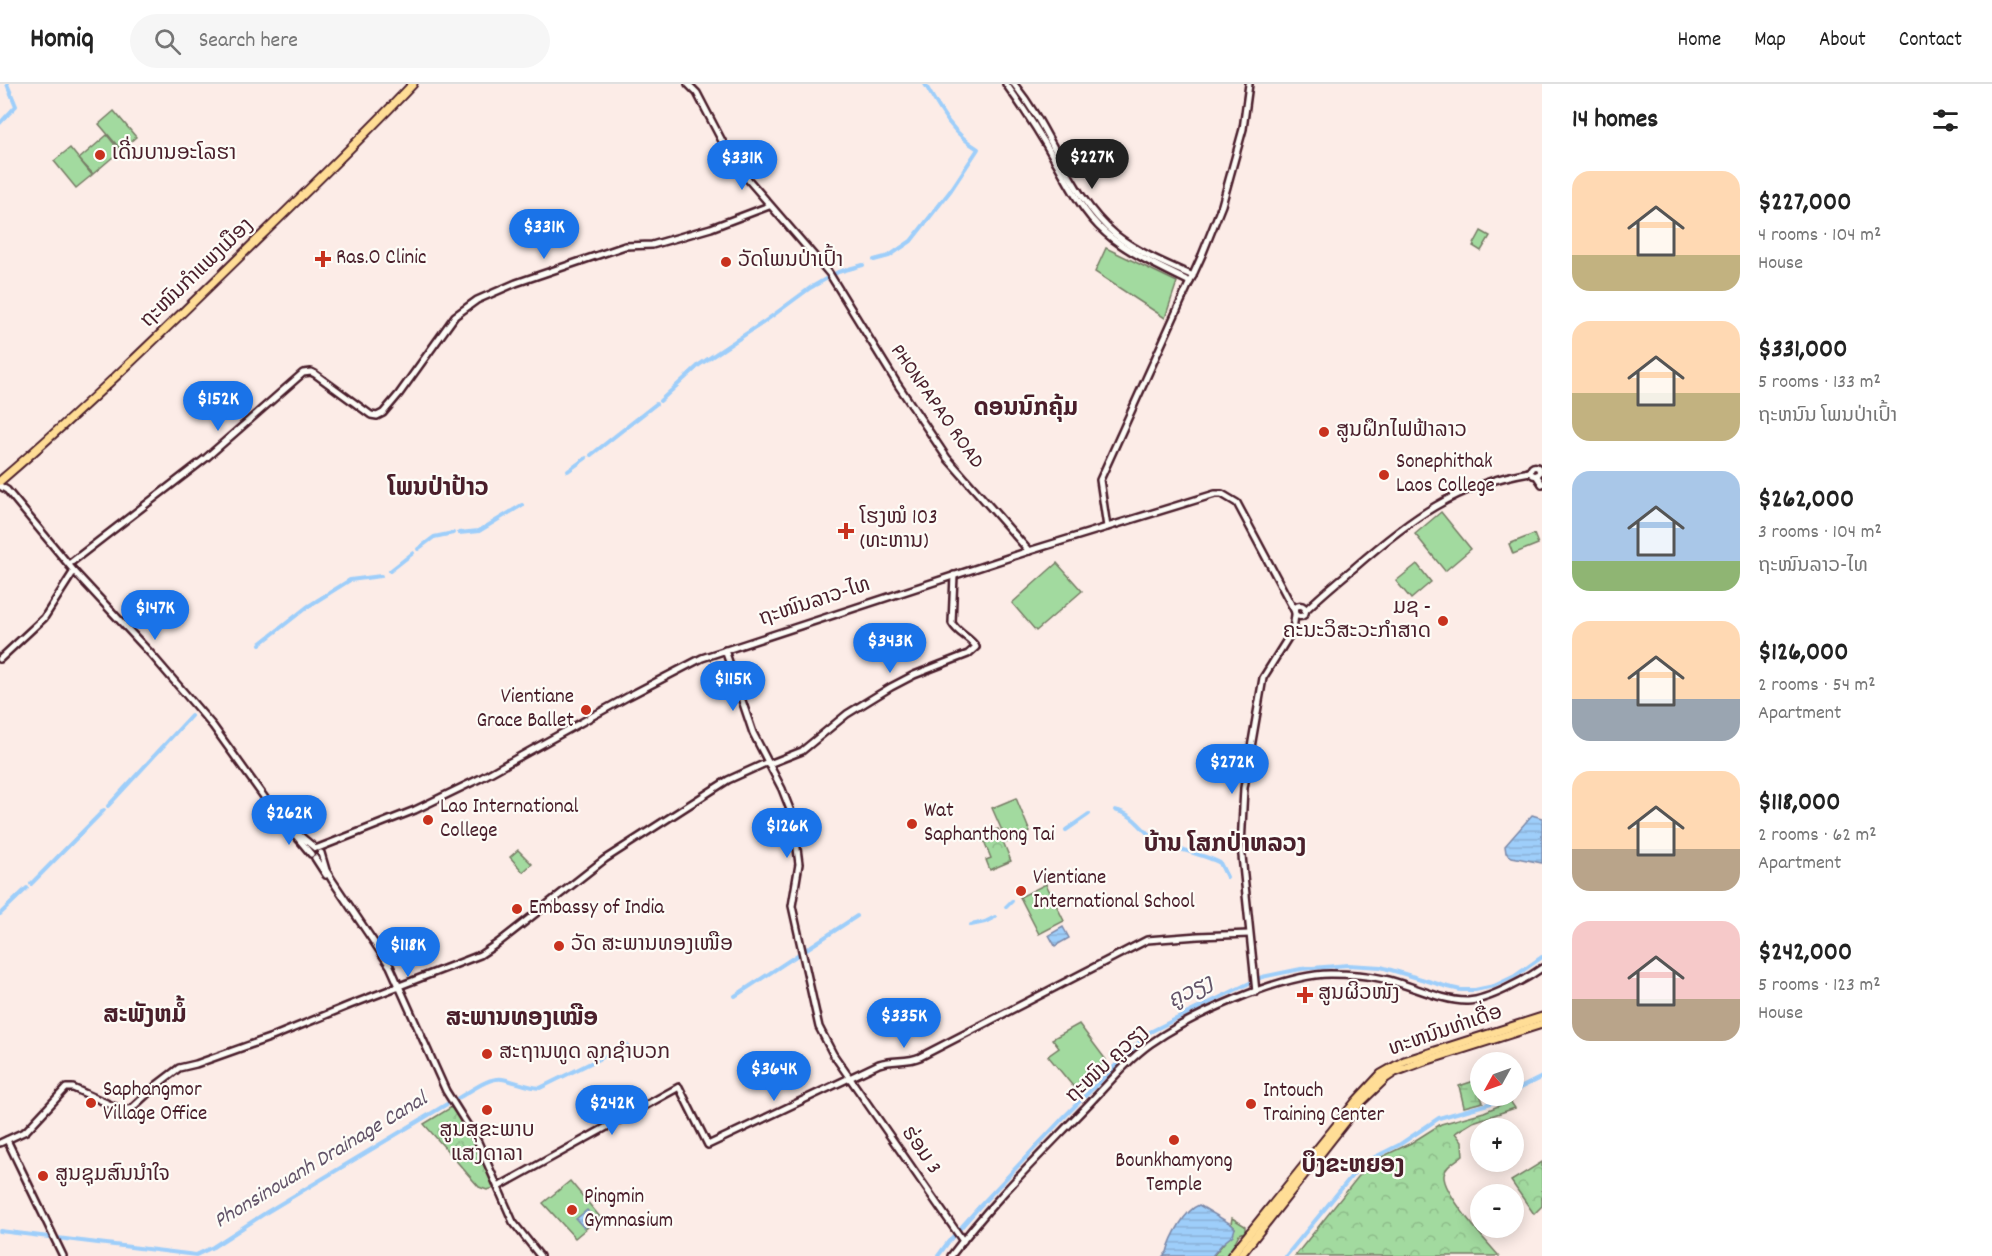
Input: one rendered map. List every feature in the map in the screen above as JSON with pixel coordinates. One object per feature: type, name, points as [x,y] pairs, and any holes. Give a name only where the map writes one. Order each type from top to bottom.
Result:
[{"type":"main road","name":"ຖະໜົນກຳແພງເມືອງ","points":[[2,476],[112,381],[369,131],[413,84]]},
{"type":"main road","name":"ທະຫນົນທ່າເດື່ອ","points":[[1232,1256],[1357,1100],[1382,1074],[1404,1061],[1542,1017]]},
{"type":"main road","name":"ທະຫນົນທ່າເດື່ອ","points":[[1239,1256],[1362,1102],[1386,1078],[1414,1064],[1542,1024]]},
{"type":"street","name":"PHONPAPAO ROAD","points":[[688,84],[697,93],[733,162],[830,275],[892,376],[947,458],[1029,551]]},
{"type":"street","points":[[1006,84],[1076,198],[1099,227],[1142,258],[1191,279]]},
{"type":"street","points":[[1014,84],[1034,111],[1080,195],[1104,223],[1116,235],[1145,255],[1191,279]]},
{"type":"street","points":[[1107,527],[1100,480],[1222,205],[1247,108],[1249,84]]},
{"type":"street","points":[[69,564],[206,458],[303,373],[315,374],[371,415],[377,416],[399,394],[455,316],[477,300],[516,283],[625,246],[652,245],[711,228],[769,206]]},
{"type":"street","points":[[1256,990],[1241,846],[1244,788],[1263,678],[1293,630],[1300,611],[1315,601],[1390,537],[1445,499],[1509,476],[1530,472],[1533,467],[1539,471],[1542,484]]},
{"type":"street","points":[[0,486],[7,490],[74,571],[151,654],[213,726],[267,801],[317,853],[332,880],[376,943],[451,1098],[478,1142],[518,1230],[540,1256]]},
{"type":"street","name":"ຖະໜົນລາວ-ໄທ","points":[[317,853],[333,843],[415,810],[481,778],[694,662],[954,575],[1193,500],[1222,494],[1237,503],[1285,590],[1300,611]]},
{"type":"street","points":[[0,659],[44,618],[74,571]]},
{"type":"street","points":[[0,1143],[22,1134],[33,1126],[66,1088],[73,1088],[120,1109],[131,1109],[179,1068],[203,1062],[272,1037],[480,955],[605,859],[728,780],[802,751],[847,714],[883,692],[914,675],[968,654],[976,647],[971,640],[956,630],[952,623],[954,575]]},
{"type":"street","name":"ຮ່ອມ 3","points":[[725,650],[746,714],[786,798],[796,830],[799,864],[792,902],[819,1027],[833,1054],[961,1240]]},
{"type":"street","points":[[498,1187],[679,1087],[708,1145],[887,1061],[913,1060],[1147,940],[1250,934]]},
{"type":"street","name":"ຖະໜົນ ຄູວຽງ","points":[[951,1256],[961,1240],[1051,1143],[1149,1045],[1174,1028],[1256,990],[1287,981],[1328,974],[1365,975],[1386,979],[1453,999],[1468,1001],[1509,987],[1542,968]]},
{"type":"street","points":[[7,1140],[63,1256]]},
{"type":"green space","points":[[114,111],[136,137],[121,150],[99,124]]},
{"type":"green space","name":"ເດີ່ນບານອະໂລຮາ","points":[[107,135],[120,151],[93,174],[79,159]]},
{"type":"green space","points":[[70,148],[92,175],[76,188],[54,161]]},
{"type":"green space","points":[[1481,231],[1490,236],[1481,251],[1473,246]]},
{"type":"green space","points":[[1106,248],[1177,282],[1165,318],[1095,272]]},
{"type":"green space","points":[[1441,512],[1471,549],[1445,571],[1415,534]]},
{"type":"green space","points":[[1534,534],[1538,544],[1513,554],[1509,544]]},
{"type":"green space","points":[[1057,563],[1082,591],[1036,631],[1012,603]]},
{"type":"green space","points":[[1417,564],[1431,582],[1411,599],[1396,581]]},
{"type":"green space","points":[[1016,798],[1030,832],[1007,842],[992,808]]},
{"type":"green space","points":[[998,829],[1011,861],[990,870],[986,860],[991,858],[982,836]]},
{"type":"green space","points":[[518,850],[532,864],[523,872],[510,857]]},
{"type":"green space","points":[[1046,884],[1064,921],[1039,934],[1020,897]]},
{"type":"green space","points":[[1079,1024],[1106,1060],[1077,1091],[1048,1056],[1059,1048],[1052,1039]]},
{"type":"green space","points":[[1470,1082],[1470,1105],[1464,1107],[1459,1086]]},
{"type":"green space","points":[[455,1105],[466,1122],[498,1187],[487,1190],[479,1187],[424,1124]]},
{"type":"green space","points":[[1498,1106],[1514,1106],[1515,1108],[1485,1118],[1470,1118],[1470,1124],[1455,1133],[1462,1142],[1463,1155],[1449,1166],[1444,1175],[1450,1193],[1470,1221],[1470,1238],[1484,1238],[1499,1256],[1295,1256],[1358,1177],[1375,1160],[1411,1143],[1441,1124]]},
{"type":"green space","points":[[1542,1162],[1542,1206],[1534,1214],[1524,1200],[1524,1184],[1513,1184],[1511,1181]]},
{"type":"green space","name":"Pingmin Gymnasium","points":[[570,1181],[600,1217],[575,1238],[543,1203]]},
{"type":"green space","points":[[1232,1218],[1245,1226],[1245,1232],[1239,1234],[1228,1256],[1213,1256],[1235,1228],[1231,1224]]},
{"type":"water","points":[[1532,815],[1542,818],[1542,863],[1512,857],[1506,853],[1505,846]]},
{"type":"water","points":[[1063,927],[1069,938],[1055,946],[1049,935]]},
{"type":"water","points":[[1199,1205],[1231,1224],[1235,1228],[1233,1235],[1212,1256],[1163,1256],[1184,1218]]},
{"type":"water","points":[[587,1210],[595,1219],[584,1228],[576,1219]]},
{"type":"waterway","points":[[0,123],[16,106],[7,84]]},
{"type":"waterway","points":[[874,260],[889,256],[911,241],[951,190],[978,149],[954,128],[925,84]]},
{"type":"waterway","points":[[660,401],[699,365],[810,288],[838,272],[863,265]]},
{"type":"waterway","points":[[591,455],[656,404]]},
{"type":"waterway","points":[[568,471],[586,458]]},
{"type":"waterway","points":[[459,533],[479,531],[522,505]]},
{"type":"waterway","points":[[418,549],[434,537],[453,533]]},
{"type":"waterway","points":[[390,571],[413,553]]},
{"type":"waterway","points":[[260,644],[307,607],[350,580],[381,576]]},
{"type":"waterway","points":[[108,806],[191,716]]},
{"type":"waterway","points":[[31,884],[104,810]]},
{"type":"waterway","points":[[1115,810],[1132,818],[1159,842],[1220,863],[1227,877]]},
{"type":"waterway","points":[[1066,830],[1089,814]]},
{"type":"waterway","points":[[0,914],[27,888]]},
{"type":"waterway","points":[[1006,907],[1012,901]]},
{"type":"waterway","points":[[735,996],[857,916]]},
{"type":"waterway","points":[[971,925],[995,917]]},
{"type":"waterway","name":"ຄູວຽງ","points":[[938,1256],[980,1206],[1119,1062],[1150,1032],[1190,1012],[1262,977],[1301,969],[1348,965],[1381,967],[1448,987],[1475,990],[1494,986],[1515,976],[1542,957]]},
{"type":"waterway","name":"Phonsinouanh Drainage Canal","points":[[458,1098],[497,1079],[540,1088],[627,1045]]},
{"type":"waterway","points":[[1524,1086],[1542,1077]]},
{"type":"waterway","name":"Phonsinouanh Drainage Canal","points":[[0,1231],[196,1255],[213,1247],[447,1104]]},
{"type":"waterway","points":[[1286,1256],[1355,1172],[1367,1161],[1399,1145],[1439,1118],[1481,1106]]},
{"type":"place","name":"ເດີ່ນບານອະໂລຮາ","points":[[100,155]]},
{"type":"place","name":"Ras.O Clinic","points":[[323,259]]},
{"type":"place","name":"ວັດໂພນປ່າເປົ້າ","points":[[726,262]]},
{"type":"place","name":"ສູນຝຶກໄຟຟ້າລາວ","points":[[1324,432]]},
{"type":"place","name":"Sonephithak Laos College","points":[[1384,475]]},
{"type":"place","name":"ໂຮງໝໍ 103 (ທະຫານ)","points":[[846,531]]},
{"type":"place","name":"ມຊ - ຄະນະວິສະວະກຳສາດ","points":[[1443,621]]},
{"type":"place","name":"Vientiane Grace Ballet","points":[[586,710]]},
{"type":"place","name":"Lao International College","points":[[428,820]]},
{"type":"place","name":"Wat Saphanthong Tai","points":[[912,824]]},
{"type":"place","name":"Vientiane International School","points":[[1021,891]]},
{"type":"place","name":"Embassy of India","points":[[517,909]]},
{"type":"place","name":"ວັດ ສະພານທອງເໜືອ","points":[[559,946]]},
{"type":"place","name":"ສູນຜິວໜັງ","points":[[1305,995]]},
{"type":"place","name":"ສະຖານທູດ ລຸກຊຳບວກ","points":[[487,1054]]},
{"type":"place","name":"Saphangmor Village Office","points":[[91,1103]]},
{"type":"place","name":"Intouch Training Center","points":[[1251,1104]]},
{"type":"place","name":"ສູນສຸຂະພາບ ແສງດາລາ","points":[[487,1110]]},
{"type":"place","name":"Bounkhamyong Temple","points":[[1174,1140]]},
{"type":"place","name":"ສູນຊຸມສົນນຳໃຈ","points":[[43,1176]]},
{"type":"place","name":"Pingmin Gymnasium","points":[[572,1210]]},
{"type":"district","name":"ດອນນົກຄຸ້ມ","points":[[1026,410]]},
{"type":"district","name":"ໂພນປ່າປ້າວ","points":[[438,490]]},
{"type":"district","name":"ບ້ານ ໂສກປ່າຫລວງ","points":[[1225,846]]},
{"type":"district","name":"ສະພັງຫມໍ້","points":[[145,1017]]},
{"type":"district","name":"ສະພານທອງເໝືອ","points":[[522,1020]]},
{"type":"district","name":"ບຶງຂະຫຍອງ","points":[[1353,1167]]}]
